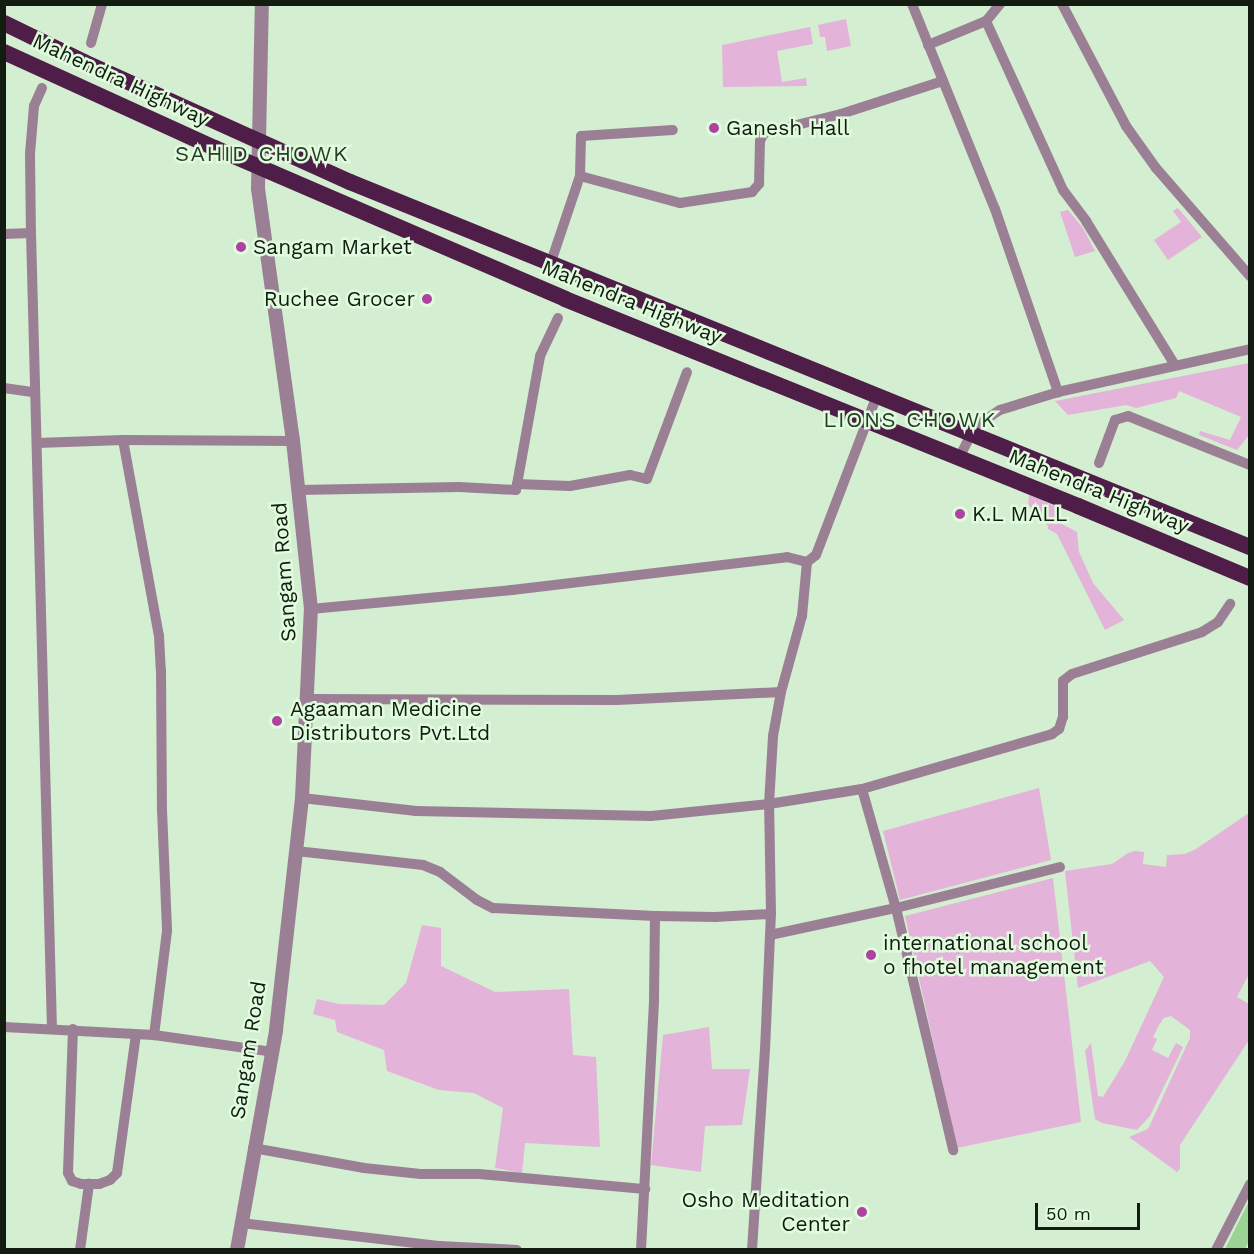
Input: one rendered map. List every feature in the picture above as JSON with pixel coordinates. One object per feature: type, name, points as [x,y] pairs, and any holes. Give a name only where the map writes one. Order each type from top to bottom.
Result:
[{"type":"highway","name":"Mahendra Highway","points":[[4,23],[350,182],[1250,547]]},
{"type":"highway","name":"Mahendra Highway","points":[[4,52],[565,299],[1250,578]]},
{"type":"street","points":[[91,43],[102,4]]},
{"type":"street","name":"Sangam Road","points":[[237,1250],[253,1148],[273,1052],[302,798],[309,699],[311,609],[299,490],[257,165],[262,4]]},
{"type":"street","points":[[912,4],[995,209],[1058,392]]},
{"type":"street","points":[[928,45],[986,21],[1000,4]]},
{"type":"street","points":[[1062,4],[1126,126],[1178,195],[1250,276]]},
{"type":"street","points":[[986,21],[1063,190],[1086,221],[1175,365]]},
{"type":"street","points":[[580,176],[680,203],[752,192],[759,184],[760,141],[764,134],[841,114],[943,81]]},
{"type":"street","points":[[42,88],[34,106],[33,115],[31,233],[42,739],[52,1028]]},
{"type":"street","points":[[551,262],[580,176],[580,138],[583,134],[673,130]]},
{"type":"street","points":[[4,234],[31,233]]},
{"type":"street","points":[[299,490],[459,487],[516,490],[540,356],[558,318]]},
{"type":"street","points":[[959,458],[972,433],[982,422],[1000,410],[1058,392],[1250,349]]},
{"type":"street","points":[[517,484],[570,486],[630,475],[647,479],[687,372]]},
{"type":"street","points":[[4,388],[34,392]]},
{"type":"street","points":[[752,1250],[771,914],[769,804],[773,736],[781,692],[802,616],[807,562],[816,555],[877,395]]},
{"type":"street","points":[[1099,463],[1115,420],[1128,416],[1250,465]]},
{"type":"street","points":[[123,440],[159,636],[161,670],[162,810],[167,931],[154,1035]]},
{"type":"street","points":[[37,443],[123,440],[293,441]]},
{"type":"street","points":[[311,609],[512,590],[787,556],[807,562]]},
{"type":"street","points":[[302,798],[416,811],[651,816],[769,804],[862,789],[1052,734],[1059,729],[1063,717],[1063,681],[1072,674],[1202,632],[1218,622],[1230,604]]},
{"type":"street","points":[[309,699],[617,700],[781,692]]},
{"type":"street","points":[[862,789],[896,908],[953,1149]]},
{"type":"street","points":[[296,851],[423,865],[440,872],[477,900],[493,908],[655,916],[715,917],[771,914]]},
{"type":"street","points":[[770,934],[896,908],[1060,867]]},
{"type":"street","points":[[641,1250],[654,999],[655,916]]},
{"type":"street","points":[[4,1027],[154,1035],[273,1052]]},
{"type":"street","points":[[73,1029],[68,1173],[72,1181],[89,1184],[99,1184],[110,1180],[117,1173],[136,1034]]},
{"type":"street","points":[[253,1148],[364,1168],[421,1174],[479,1174],[645,1188]]},
{"type":"street","points":[[80,1250],[89,1184]]},
{"type":"street","points":[[1216,1250],[1250,1184]]},
{"type":"street","points":[[241,1223],[439,1246],[517,1250]]},
{"type":"shaded area","points":[[846,19],[851,46],[827,51],[825,37],[820,37],[818,25]]},
{"type":"shaded area","points":[[810,27],[813,44],[777,51],[782,82],[806,78],[807,86],[723,87],[722,45]]},
{"type":"shaded area","points":[[1178,208],[1202,237],[1168,260],[1154,240],[1181,222],[1173,211]]},
{"type":"shaded area","points":[[1068,210],[1083,228],[1095,251],[1075,257],[1060,212]]},
{"type":"shaded area","points":[[1249,363],[1249,435],[1237,450],[1199,435],[1200,431],[1230,440],[1241,417],[1179,391],[1176,398],[1136,408],[1126,405],[1068,415],[1055,401]]},
{"type":"shaded area","points":[[1029,495],[1057,507],[1060,523],[1077,532],[1079,552],[1093,583],[1124,620],[1105,630],[1057,534],[1048,529],[1048,526],[1028,505]]},
{"type":"shaded area","points":[[1039,788],[1051,860],[900,900],[883,831]]},
{"type":"shaded area","points":[[1249,813],[1249,974],[1237,997],[1249,1004],[1249,1040],[1180,1145],[1180,1169],[1177,1172],[1129,1137],[1148,1129],[1190,1038],[1190,1030],[1171,1016],[1164,1018],[1159,1025],[1153,1037],[1157,1039],[1152,1050],[1168,1058],[1176,1043],[1183,1047],[1150,1116],[1137,1130],[1102,1123],[1095,1119],[1085,1051],[1091,1043],[1098,1096],[1103,1097],[1125,1061],[1164,977],[1150,961],[1078,988],[1065,871],[1112,864],[1135,851],[1144,852],[1143,864],[1166,867],[1167,855],[1185,854],[1196,849]]},
{"type":"shaded area","points":[[1053,878],[1081,1122],[957,1148],[905,916]]},
{"type":"shaded area","points":[[422,925],[441,928],[441,966],[495,992],[569,989],[573,1055],[596,1057],[600,1147],[525,1143],[522,1173],[495,1168],[503,1108],[474,1093],[439,1090],[387,1071],[384,1050],[337,1032],[335,1020],[313,1014],[317,999],[339,1004],[384,1005],[406,983]]},
{"type":"shaded area","points":[[709,1027],[712,1069],[750,1069],[742,1125],[705,1126],[701,1172],[651,1165],[663,1035]]},
{"type":"shaded area","points":[[1249,1201],[1249,1241],[1245,1249],[1225,1249]]},
{"type":"place","name":"Ganesh Hall","points":[[714,128]]},
{"type":"place","name":"Sangam Market","points":[[241,247]]},
{"type":"place","name":"Ruchee Grocer","points":[[427,299]]},
{"type":"place","name":"K.L MALL","points":[[960,514]]},
{"type":"place","name":"Agaaman Medicine Distributors Pvt.Ltd","points":[[277,721]]},
{"type":"place","name":"international school o fhotel management","points":[[871,955]]},
{"type":"place","name":"Osho Meditation Center","points":[[862,1212]]},
{"type":"district","name":"SAHID CHOWK","points":[[262,154]]},
{"type":"district","name":"LIONS CHOWK","points":[[910,420]]}]
